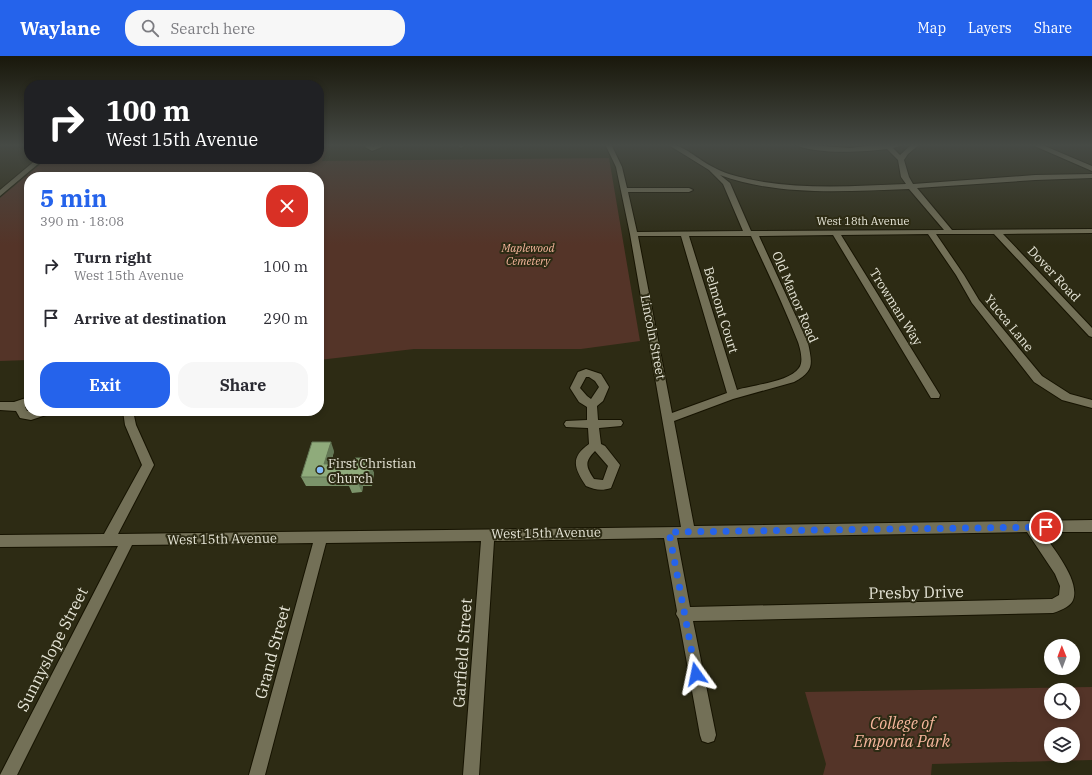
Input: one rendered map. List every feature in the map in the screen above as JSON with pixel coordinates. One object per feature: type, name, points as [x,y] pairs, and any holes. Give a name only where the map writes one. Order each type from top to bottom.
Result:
[{"type":"street","points":[[0,194],[19,178]]},
{"type":"street","name":"Lincoln Street","points":[[621,178],[634,234],[688,531]]},
{"type":"street","points":[[719,178],[726,183],[736,178],[778,186],[801,188],[911,186],[1025,178]]},
{"type":"street","points":[[906,178],[911,186],[950,232]]},
{"type":"street","name":"Old Manor Road","points":[[668,419],[732,395],[780,383],[799,374],[805,369],[806,360],[803,343],[726,183]]},
{"type":"street","points":[[624,190],[689,190]]},
{"type":"street","name":"Dover Road","points":[[996,231],[1092,334]]},
{"type":"street","points":[[1083,231],[1092,238]]},
{"type":"street","name":"West 18th Avenue","points":[[634,234],[1092,231]]},
{"type":"street","name":"Trowman Way","points":[[835,232],[935,395]]},
{"type":"street","name":"Yucca Lane","points":[[930,232],[960,275],[975,301],[1038,379],[1066,397],[1092,404]]},
{"type":"street","name":"Belmont Court","points":[[684,233],[732,395]]},
{"type":"street","points":[[0,406],[14,406],[24,403]]},
{"type":"street","points":[[592,405],[595,446]]},
{"type":"street","points":[[14,406],[20,408],[24,415]]},
{"type":"street","points":[[108,540],[148,465],[146,454],[128,420],[128,416]]},
{"type":"street","points":[[570,424],[617,424]]},
{"type":"street","name":"West 15th Avenue","points":[[0,541],[321,538],[488,534],[1092,526]]},
{"type":"street","name":"Presby Drive","points":[[683,614],[1053,606],[1066,599],[1067,586],[1060,570],[1031,527]]},
{"type":"street","points":[[669,532],[683,614],[708,735]]},
{"type":"street","name":"Garfield Street","points":[[471,775],[488,534]]},
{"type":"street","name":"Grand Street","points":[[257,775],[321,538]]},
{"type":"street","name":"Sunnyslope Street","points":[[8,775],[128,540]]},
{"type":"green space","name":"Maplewood Cemetery","points":[[24,178],[24,360],[0,361],[0,198]]},
{"type":"green space","name":"Maplewood Cemetery","points":[[324,178],[612,178],[640,341],[581,349],[414,349],[324,359]]},
{"type":"green space","name":"College of Emporia Park","points":[[1080,687],[1092,687],[1092,760],[1080,760],[1080,727],[1044,727],[1044,761],[932,764],[931,775],[823,775],[826,764],[805,692],[1044,688],[1044,719],[1080,719]]},
{"type":"building","points":[[312,442],[331,442],[324,464],[354,463],[355,458],[366,458],[365,464],[371,464],[369,477],[360,477],[358,484],[349,484],[350,477],[301,477]]},
{"type":"place","name":"First Christian Church","points":[[320,470]]},
{"type":"route","points":[[696,674],[683,614],[669,532],[1046,527]]}]
